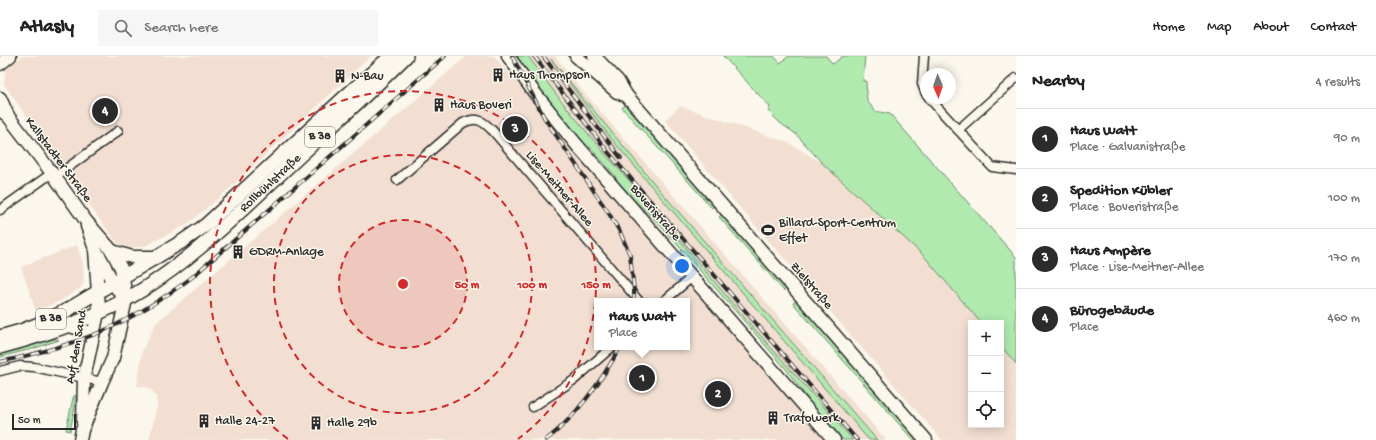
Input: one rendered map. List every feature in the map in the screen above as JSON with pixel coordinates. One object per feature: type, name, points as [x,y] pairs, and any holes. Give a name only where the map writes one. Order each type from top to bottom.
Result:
[{"type":"main road","points":[[0,64],[10,56]]},
{"type":"main road","name":"Rollbühlstraße","points":[[0,337],[44,322],[118,281],[206,225],[391,56]]},
{"type":"main road","name":"Rollbühlstraße","points":[[126,299],[181,264],[234,217],[406,56]]},
{"type":"main road","name":"Boveristraße","points":[[508,56],[534,92],[576,144],[834,440]]},
{"type":"main road","name":"Zielstraße","points":[[576,56],[617,92],[627,96]]},
{"type":"main road","name":"Zielstraße","points":[[598,58],[618,81],[627,96],[926,440]]},
{"type":"main road","name":"Kallstadter Straße","points":[[0,98],[4,113],[53,175],[86,221],[112,251],[121,268],[118,281]]},
{"type":"main road","name":"Kallstadter Straße","points":[[86,221],[95,249],[98,292]]},
{"type":"main road","points":[[95,249],[106,268],[118,281],[126,299]]},
{"type":"main road","points":[[112,251],[132,257],[157,257]]},
{"type":"main road","name":"Auf dem Sand","points":[[81,435],[84,378],[99,313],[98,292]]},
{"type":"main road","name":"B 38","points":[[0,347],[68,326],[99,313],[126,299]]},
{"type":"main road","name":"Auf dem Sand","points":[[81,435],[113,358],[126,299]]},
{"type":"main road","points":[[68,326],[93,335]]},
{"type":"street","points":[[923,68],[924,56]]},
{"type":"street","points":[[958,130],[1016,78]]},
{"type":"street","points":[[934,104],[992,167],[1016,170]]},
{"type":"street","name":"Lise-Meitner-Allee","points":[[397,180],[463,124],[470,120],[478,119],[493,131],[636,298]]},
{"type":"street","points":[[0,210],[118,131]]},
{"type":"street","points":[[668,298],[692,278]]},
{"type":"street","points":[[533,407],[574,380],[609,350]]},
{"type":"street","points":[[0,371],[20,366],[34,366],[102,382]]},
{"type":"shaded area","points":[[23,56],[371,56],[220,197],[186,225],[145,246],[131,248],[118,244],[77,189],[4,84],[6,69]]},
{"type":"shaded area","points":[[467,56],[494,56],[824,440],[149,440],[157,406],[156,396],[151,390],[146,387],[137,386],[142,351],[156,323]]},
{"type":"shaded area","points":[[528,56],[555,56],[574,81],[886,440],[877,440],[658,188],[558,68],[610,137],[869,440],[853,440],[744,317],[629,180],[605,154],[559,98]]},
{"type":"shaded area","points":[[680,106],[787,142],[822,163],[923,255],[978,320],[968,320],[968,428],[1004,428],[1004,350],[1016,364],[1016,440],[942,440],[665,120]]},
{"type":"shaded area","points":[[77,245],[83,264],[84,281],[81,288],[62,300],[36,311],[21,267]]},
{"type":"green space","points":[[516,56],[528,56],[559,98],[605,154],[629,180],[744,317],[853,440],[843,440],[818,413],[786,369],[661,226],[614,178],[616,177],[590,147],[588,149],[542,92]]},
{"type":"green space","points":[[723,56],[774,56],[780,63],[789,56],[826,56],[833,64],[843,56],[865,56],[863,81],[866,81],[867,101],[875,111],[890,114],[1016,257],[1016,364],[1004,350],[1004,320],[978,320],[923,255],[822,163],[796,134],[780,123],[768,111],[770,107]]},
{"type":"green space","points":[[551,59],[658,188],[877,440],[869,440],[651,186],[610,137]]},
{"type":"green space","points":[[625,105],[715,206],[712,208],[622,108]]},
{"type":"green space","points":[[722,214],[787,288],[784,291],[719,217]]},
{"type":"green space","points":[[796,300],[917,440],[913,440],[793,303]]},
{"type":"green space","points":[[54,339],[59,340],[0,357],[0,353]]},
{"type":"green space","points":[[75,395],[75,407],[70,431],[66,430]]},
{"type":"railway","points":[[0,362],[53,349],[105,330],[128,319],[171,293],[191,278],[445,56]]},
{"type":"railway","points":[[512,56],[545,119],[620,232],[630,255],[634,298]]},
{"type":"railway","points":[[534,56],[608,152],[857,440]]},
{"type":"railway","points":[[543,56],[621,158]]},
{"type":"railway","points":[[546,440],[567,421],[588,397],[618,350]]},
{"type":"place","name":"Haus Thompson","points":[[498,75]]},
{"type":"place","name":"N-Bau","points":[[340,76]]},
{"type":"place","name":"Haus Boveri","points":[[439,105]]},
{"type":"place","name":"Bürogebäude","points":[[105,111]]},
{"type":"place","name":"Haus Ampère","points":[[515,129]]},
{"type":"place","name":"Billard-Sport-Centrum Effet","points":[[768,230]]},
{"type":"place","name":"GDRM-Anlage","points":[[238,252]]},
{"type":"place","name":"Haus Watt","points":[[642,378]]},
{"type":"place","name":"Spedition Kübler","points":[[718,394]]},
{"type":"place","name":"Trafowerk","points":[[773,418]]},
{"type":"place","name":"Halle 24-27","points":[[204,421]]},
{"type":"place","name":"Halle 29b","points":[[316,423]]}]
